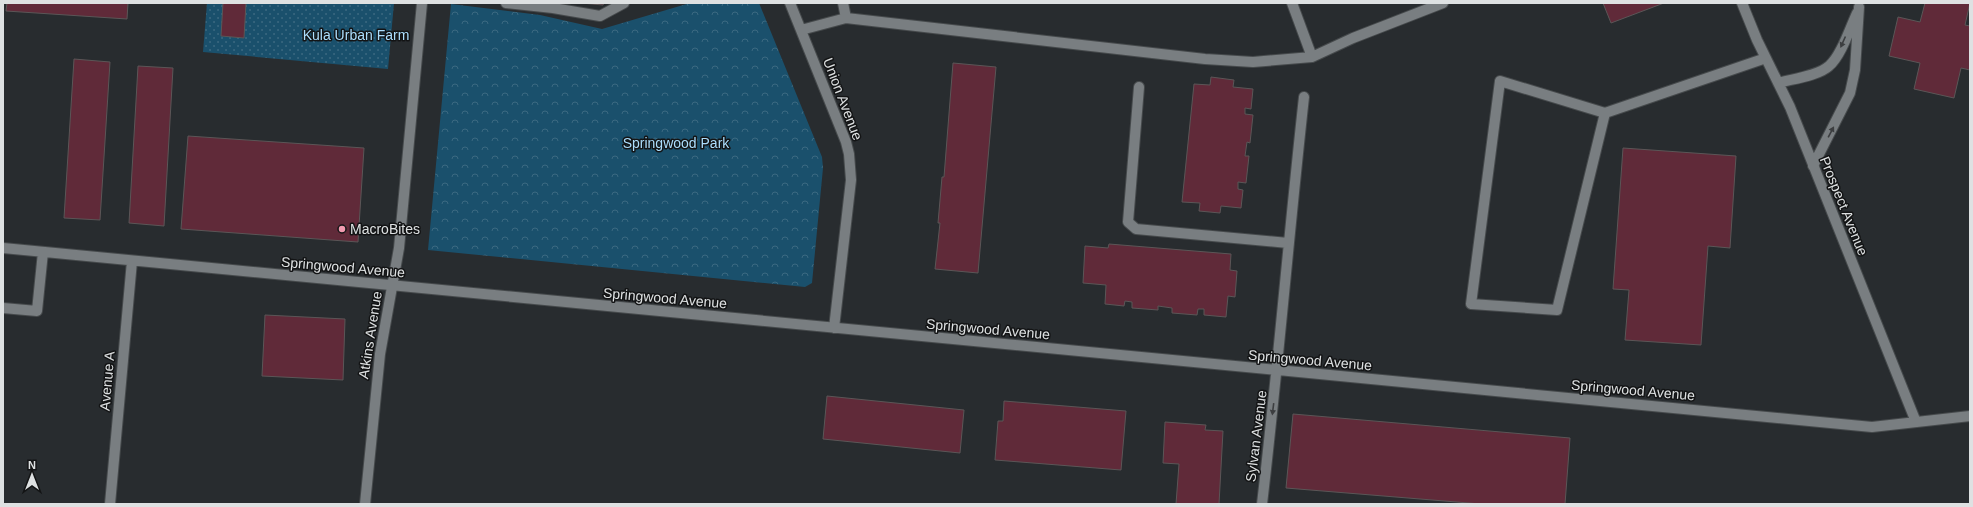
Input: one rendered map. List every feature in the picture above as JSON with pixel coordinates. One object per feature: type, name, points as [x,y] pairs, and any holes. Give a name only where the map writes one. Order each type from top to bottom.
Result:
[{"type":"street","name":"Atkins Avenue","points":[[365,504],[380,354],[399,248],[422,3]]},
{"type":"street","points":[[506,3],[552,8],[600,16],[624,3]]},
{"type":"street","name":"Union Avenue","points":[[790,3],[846,142],[849,154],[851,180],[834,328]]},
{"type":"street","points":[[843,3],[846,18]]},
{"type":"street","points":[[1292,3],[1312,57]]},
{"type":"street","points":[[801,30],[846,18],[1205,59],[1252,62],[1312,57],[1353,38],[1443,3]]},
{"type":"street","name":"Prospect Avenue","points":[[1742,3],[1766,58],[1790,107],[1916,422]]},
{"type":"street","points":[[1778,83],[1820,71],[1829,66],[1836,58],[1860,5]]},
{"type":"street","points":[[1813,166],[1850,93],[1855,70],[1860,5]]},
{"type":"street","points":[[1605,113],[1557,310],[1471,304],[1500,81],[1605,113],[1766,58]]},
{"type":"street","points":[[1139,87],[1128,222],[1136,229],[1288,243]]},
{"type":"street","name":"Sylvan Avenue","points":[[1262,504],[1278,370],[1288,243],[1304,97]]},
{"type":"street","name":"Springwood Avenue","points":[[3,248],[1872,427],[1970,416]]},
{"type":"street","points":[[3,308],[37,311],[43,252]]},
{"type":"street","name":"Avenue A","points":[[110,504],[132,261]]},
{"type":"green space","name":"Kula Urban Farm","points":[[207,3],[394,3],[388,69],[203,52]]},
{"type":"green space","name":"Springwood Park","points":[[690,3],[759,3],[822,157],[823,168],[812,283],[805,287],[428,250],[451,4],[540,15],[602,29]]},
{"type":"building","points":[[7,3],[128,3],[127,19],[6,11]]},
{"type":"building","points":[[223,3],[246,3],[244,38],[221,36]]},
{"type":"building","points":[[581,3],[604,3],[603,5]]},
{"type":"building","points":[[1603,3],[1664,3],[1611,23]]},
{"type":"building","points":[[1925,3],[1970,3],[1965,25],[1970,26],[1970,70],[1961,68],[1954,98],[1914,89],[1920,63],[1889,56],[1898,17],[1920,22]]},
{"type":"building","points":[[74,59],[110,62],[100,220],[64,218]]},
{"type":"building","points":[[953,63],[996,67],[978,273],[935,269]]},
{"type":"building","points":[[138,66],[173,68],[164,226],[129,223]]},
{"type":"building","points":[[1211,77],[1234,80],[1233,87],[1253,89],[1251,109],[1245,108],[1245,114],[1253,115],[1250,143],[1247,142],[1245,156],[1249,156],[1246,183],[1238,182],[1238,189],[1243,190],[1241,208],[1221,206],[1220,213],[1199,211],[1200,203],[1182,202],[1194,84],[1210,85]]},
{"type":"building","points":[[188,136],[364,148],[358,242],[181,229]]},
{"type":"building","points":[[1623,148],[1736,156],[1730,248],[1708,246],[1701,345],[1625,340],[1629,290],[1613,289]]},
{"type":"building","points":[[1109,244],[1231,254],[1230,270],[1237,271],[1235,297],[1228,296],[1226,317],[1204,315],[1204,309],[1198,309],[1197,315],[1172,313],[1172,308],[1158,306],[1158,310],[1132,308],[1132,302],[1125,301],[1124,306],[1105,304],[1106,285],[1083,283],[1085,246],[1108,248]]},
{"type":"building","points":[[265,315],[345,319],[343,380],[262,376]]},
{"type":"building","points":[[827,396],[964,410],[960,453],[823,439]]},
{"type":"building","points":[[1004,401],[1126,411],[1121,470],[995,460],[998,421],[1003,421]]},
{"type":"building","points":[[1293,414],[1570,438],[1565,504],[1481,504],[1286,488]]},
{"type":"building","points":[[1165,422],[1206,425],[1205,430],[1223,431],[1219,504],[1176,504],[1179,464],[1163,463]]},
{"type":"place","name":"MacroBites","points":[[342,229]]}]
